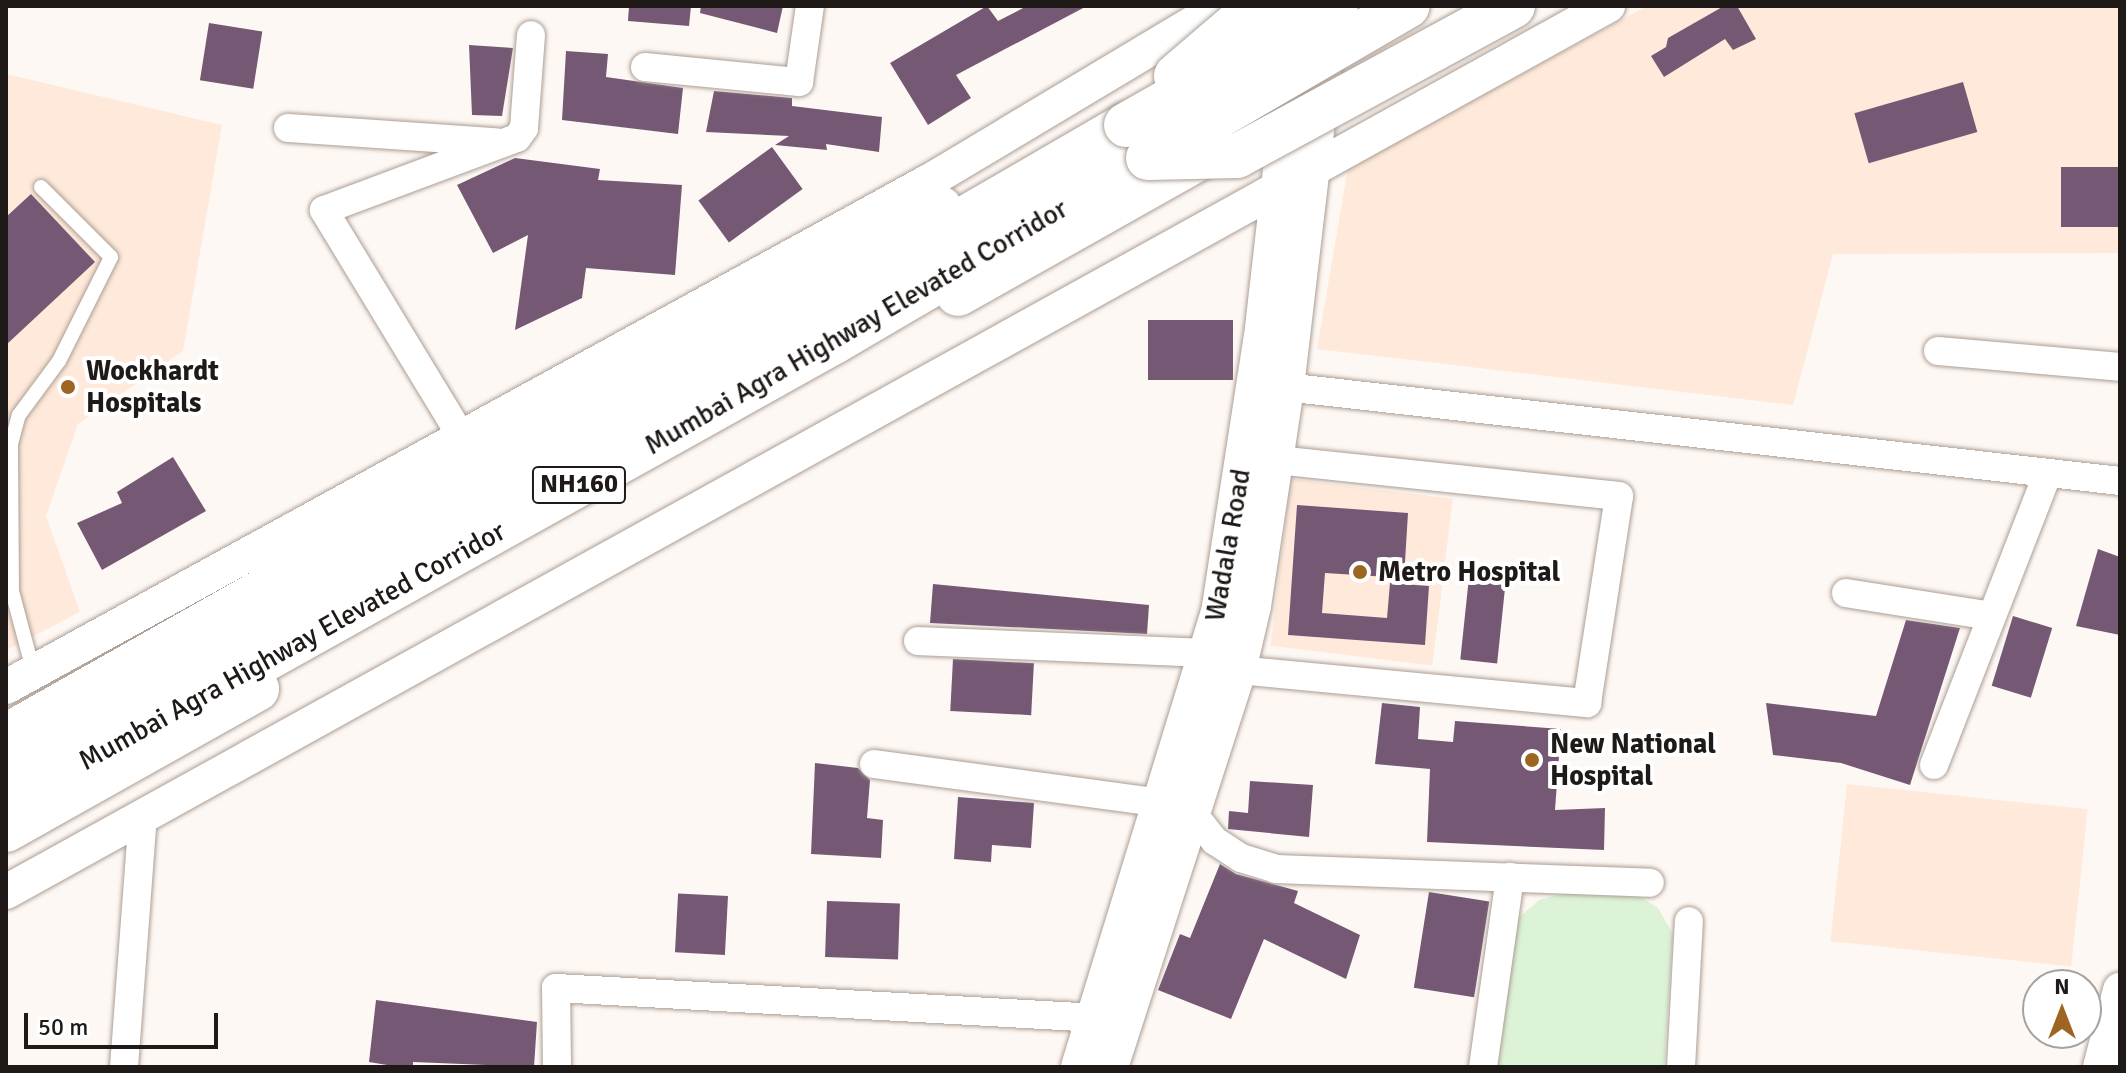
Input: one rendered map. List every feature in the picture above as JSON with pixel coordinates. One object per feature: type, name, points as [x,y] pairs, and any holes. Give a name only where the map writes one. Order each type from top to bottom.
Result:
[{"type":"main road","points":[[1268,6],[1196,56],[1137,142],[1237,156],[1513,6]]},
{"type":"main road","points":[[6,736],[1299,6]]},
{"type":"main road","name":"Wadala Road","points":[[1080,1067],[1109,1019],[1178,808],[1221,662],[1274,460],[1314,164],[1299,6]]},
{"type":"main road","points":[[1306,98],[1329,6]]},
{"type":"main road","name":"Mumbai Agra Highway Elevated Corridor","points":[[6,804],[834,342],[1336,6]]},
{"type":"main road","name":"Mumbai Agra Highway Elevated Corridor","points":[[6,764],[1137,142],[1408,6]]},
{"type":"main road","points":[[6,830],[1468,6]]},
{"type":"main road","name":"Wadala Road","points":[[1221,662],[1220,613],[1281,183],[1306,98]]},
{"type":"main road","name":"Wadala Road","points":[[1109,1019],[1109,1067]]},
{"type":"street","points":[[645,67],[799,82],[810,6]]},
{"type":"street","points":[[20,679],[931,180],[1222,6]]},
{"type":"street","points":[[6,892],[1314,164],[1608,6]]},
{"type":"street","points":[[463,439],[324,210],[505,143],[524,128],[531,35]]},
{"type":"street","points":[[288,128],[505,143]]},
{"type":"street","points":[[1938,351],[2120,367]]},
{"type":"street","points":[[1285,387],[2120,481]]},
{"type":"street","points":[[918,641],[1221,662],[1587,703],[1619,496],[1274,460]]},
{"type":"street","points":[[1934,765],[2048,473]]},
{"type":"street","points":[[1846,593],[1991,616]]},
{"type":"street","points":[[874,764],[1178,808],[1215,841],[1241,858],[1276,869],[1650,883]]},
{"type":"street","points":[[124,1067],[143,817]]},
{"type":"street","points":[[1483,1067],[1510,877]]},
{"type":"street","points":[[1681,1067],[1689,921]]},
{"type":"street","points":[[557,1067],[556,988],[1109,1019]]},
{"type":"street","points":[[2100,1067],[2120,990]]},
{"type":"lane","points":[[20,679],[12,591],[11,444],[19,415],[59,361],[111,257],[41,187]]},
{"type":"shaded area","points":[[1647,6],[2120,6],[2120,253],[1833,254],[1793,405],[1317,349],[1348,168]]},
{"type":"shaded area","name":"Wockhardt Hospitals","points":[[6,74],[222,125],[183,351],[78,424],[46,516],[80,612],[6,650]]},
{"type":"shaded area","name":"Metro Hospital","points":[[1291,479],[1453,499],[1432,666],[1271,646]]},
{"type":"shaded area","points":[[1847,784],[2088,809],[2071,966],[1830,941]]},
{"type":"green space","points":[[1570,892],[1634,893],[1658,908],[1673,934],[1664,1067],[1498,1067],[1517,919],[1539,900]]},
{"type":"building","points":[[629,6],[691,6],[689,26],[628,21]]},
{"type":"building","points":[[701,6],[783,6],[777,33],[700,13]]},
{"type":"building","points":[[987,6],[998,21],[1027,6],[1087,6],[956,75],[971,98],[928,125],[890,63]]},
{"type":"building","points":[[1724,6],[1737,6],[1756,39],[1733,50],[1725,39],[1664,77],[1651,56],[1666,47],[1668,38]]},
{"type":"building","points":[[209,23],[262,31],[253,89],[200,80]]},
{"type":"building","points":[[469,45],[513,48],[502,116],[472,115]]},
{"type":"building","points":[[566,51],[608,54],[606,77],[683,88],[678,134],[562,120]]},
{"type":"building","points":[[1963,82],[1977,132],[1869,163],[1854,113]]},
{"type":"building","points":[[714,91],[792,98],[792,106],[882,117],[879,152],[826,144],[827,150],[775,145],[789,136],[706,132]]},
{"type":"building","points":[[772,147],[803,189],[729,243],[698,200]]},
{"type":"building","points":[[515,158],[600,169],[598,180],[682,185],[675,275],[586,268],[582,298],[515,330],[528,235],[493,253],[457,185]]},
{"type":"building","points":[[2061,167],[2120,167],[2120,227],[2061,227]]},
{"type":"building","points":[[31,194],[95,262],[6,345],[6,217]]},
{"type":"building","points":[[1148,320],[1233,320],[1233,380],[1148,380]]},
{"type":"building","points":[[173,457],[206,511],[102,570],[77,523],[122,503],[117,492]]},
{"type":"building","points":[[1297,505],[1408,513],[1404,578],[1325,573],[1322,613],[1387,618],[1390,583],[1429,586],[1425,645],[1288,635]]},
{"type":"building","points":[[2098,549],[2120,557],[2120,635],[2076,626]]},
{"type":"building","points":[[1469,577],[1506,581],[1497,663],[1460,660]]},
{"type":"building","points":[[933,584],[1149,605],[1147,634],[930,623]]},
{"type":"building","points":[[2013,616],[2052,628],[2031,698],[1992,686]]},
{"type":"building","points":[[1906,620],[1960,628],[1910,785],[1841,763],[1773,755],[1766,703],[1876,716]]},
{"type":"building","points":[[953,659],[1034,663],[1031,715],[950,711]]},
{"type":"building","points":[[1382,703],[1420,707],[1418,739],[1453,742],[1455,721],[1561,729],[1555,810],[1605,808],[1604,850],[1427,842],[1430,769],[1375,764]]},
{"type":"building","points":[[815,763],[858,768],[870,780],[867,818],[883,820],[881,858],[811,854]]},
{"type":"building","points":[[1250,781],[1313,785],[1309,837],[1228,829],[1229,811],[1248,813]]},
{"type":"building","points":[[958,797],[1034,803],[1031,848],[992,845],[991,862],[954,859]]},
{"type":"building","points":[[1220,864],[1236,874],[1298,891],[1294,903],[1360,935],[1346,979],[1264,939],[1231,1019],[1158,990],[1180,934],[1190,938]]},
{"type":"building","points":[[1429,892],[1489,902],[1474,997],[1414,988]]},
{"type":"building","points":[[678,893],[728,896],[725,955],[675,952]]},
{"type":"building","points":[[827,901],[900,904],[898,960],[825,957]]},
{"type":"building","points":[[376,1000],[537,1022],[534,1067],[413,1062],[413,1067],[399,1067],[369,1062]]},
{"type":"place","name":"Wockhardt Hospitals","points":[[68,387]]},
{"type":"place","name":"Metro Hospital","points":[[1360,572]]},
{"type":"place","name":"New National Hospital","points":[[1532,760]]}]
